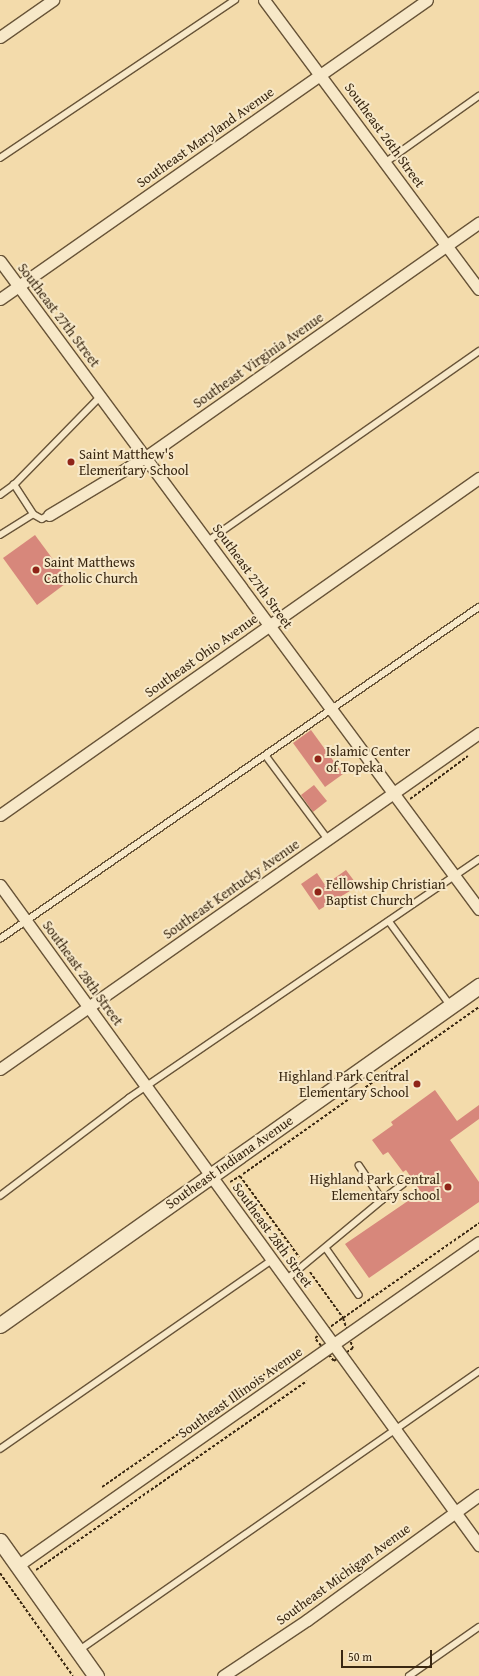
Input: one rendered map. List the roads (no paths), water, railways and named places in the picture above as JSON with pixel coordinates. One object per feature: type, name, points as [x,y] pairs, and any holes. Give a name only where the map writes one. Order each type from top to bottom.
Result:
[{"type":"street","points":[[0,37],[53,0]]},
{"type":"street","name":"Southeast 26th Street","points":[[264,0],[321,74],[479,288]]},
{"type":"street","name":"Southeast Maryland Avenue","points":[[0,299],[427,0]]},
{"type":"street","name":"Southeast Virginia Avenue","points":[[49,515],[147,456],[479,223]]},
{"type":"street","name":"Southeast 27th Street","points":[[0,261],[147,456],[270,625],[335,710],[479,909]]},
{"type":"street","name":"Southeast Ohio Avenue","points":[[0,815],[479,478]]},
{"type":"street","name":"Southeast Kentucky Avenue","points":[[0,1069],[479,733]]},
{"type":"street","name":"Southeast 28th Street","points":[[0,885],[479,1545]]},
{"type":"street","name":"Southeast Indiana Avenue","points":[[0,1325],[479,986]]},
{"type":"street","name":"Southeast Illinois Avenue","points":[[17,1566],[479,1242]]},
{"type":"street","name":"Southeast Michigan Avenue","points":[[223,1676],[307,1620],[479,1495]]},
{"type":"street","points":[[0,1541],[96,1676]]},
{"type":"lane","points":[[0,158],[235,0]]},
{"type":"lane","points":[[386,162],[479,96]]},
{"type":"lane","points":[[208,541],[479,351]]},
{"type":"lane","points":[[0,495],[14,486],[101,396]]},
{"type":"lane","points":[[14,486],[33,514],[42,519],[49,515]]},
{"type":"lane","points":[[0,534],[33,514]]},
{"type":"lane","points":[[0,939],[335,710],[479,607]]},
{"type":"lane","points":[[267,757],[328,840]]},
{"type":"lane","points":[[0,1196],[147,1087],[479,859]]},
{"type":"lane","points":[[389,921],[451,1006]]},
{"type":"lane","points":[[359,1166],[382,1200]]},
{"type":"lane","points":[[287,1279],[403,1184]]},
{"type":"lane","points":[[326,1248],[359,1295]]},
{"type":"lane","points":[[0,1449],[272,1260]]},
{"type":"lane","points":[[78,1651],[395,1428],[479,1371]]},
{"type":"lane","points":[[409,1676],[479,1627]]},
{"type":"place","name":"Saint Matthew's Elementary School","points":[[71,462]]},
{"type":"place","name":"Saint Matthews Catholic Church","points":[[36,570]]},
{"type":"place","name":"Islamic Center of Topeka","points":[[318,759]]},
{"type":"place","name":"Fellowship Christian Baptist Church","points":[[318,892]]},
{"type":"place","name":"Highland Park Central Elementary School","points":[[417,1084]]},
{"type":"place","name":"Highland Park Central Elementary school","points":[[448,1187]]}]
